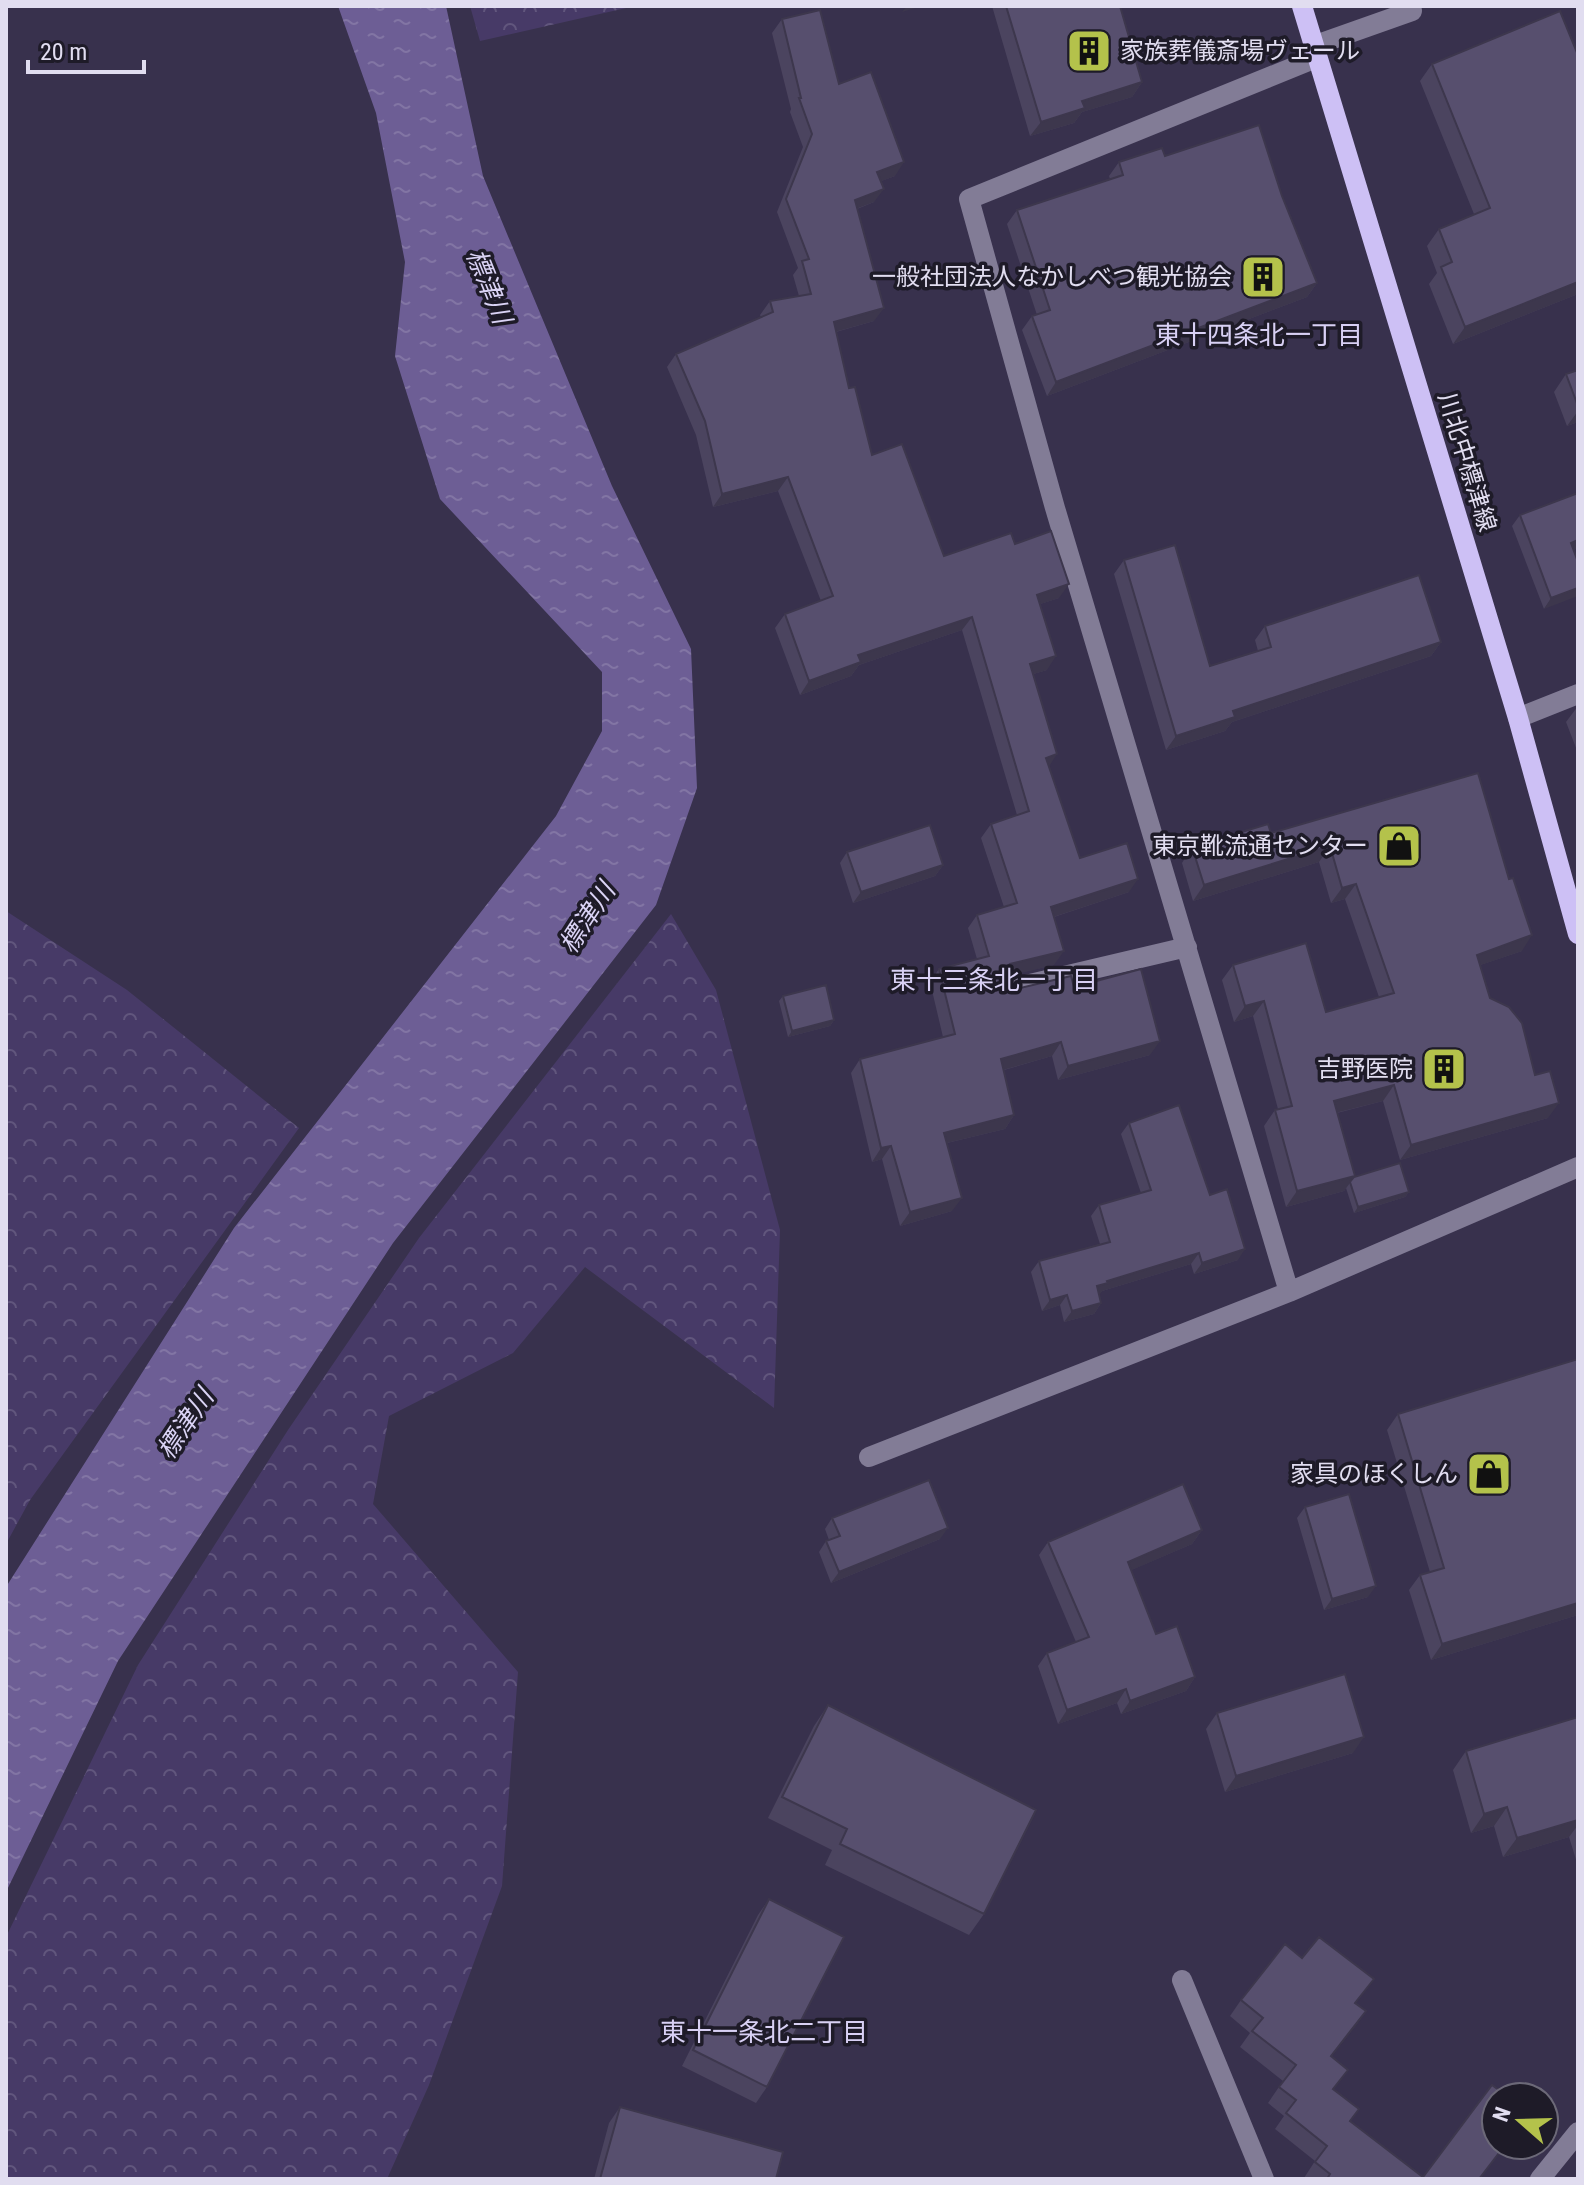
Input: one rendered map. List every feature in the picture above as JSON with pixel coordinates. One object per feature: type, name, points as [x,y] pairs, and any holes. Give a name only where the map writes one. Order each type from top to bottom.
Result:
[{"type":"main road","name":"川北中標津線","points":[[1302,6],[1518,718],[1578,934]]},
{"type":"street","points":[[1289,1292],[1055,508],[969,199],[1416,8]]},
{"type":"street","points":[[1518,718],[1578,694]]},
{"type":"street","points":[[1004,990],[1187,947]]},
{"type":"street","points":[[869,1457],[1289,1292],[1578,1167]]},
{"type":"street","points":[[1182,1980],[1264,2179]]},
{"type":"street","points":[[1540,2179],[1578,2132]]},
{"type":"green space","points":[[470,6],[635,6],[480,41]]},
{"type":"green space","points":[[6,911],[127,990],[299,1128],[30,1500],[6,1544]]},
{"type":"green space","points":[[671,914],[716,990],[780,1230],[774,1408],[585,1267],[513,1353],[389,1416],[373,1504],[518,1672],[502,1886],[429,2085],[387,2179],[6,2179],[6,1937],[138,1665],[288,1430],[419,1238]]},
{"type":"water","name":"標津川","points":[[338,6],[446,6],[483,176],[612,486],[691,649],[697,788],[656,905],[393,1243],[118,1661],[6,1892],[6,1587],[234,1228],[556,816],[602,731],[602,672],[440,499],[395,356],[405,262],[376,113]]},
{"type":"building","points":[[1006,6],[1120,6],[1142,82],[1082,101],[1085,108],[1041,122]]},
{"type":"building","points":[[820,10],[839,84],[871,72],[904,162],[877,172],[884,189],[855,200],[884,308],[834,322],[849,388],[855,387],[872,455],[902,444],[944,556],[1011,533],[1015,544],[1051,531],[1069,584],[1037,595],[1056,656],[1030,664],[1057,754],[1046,758],[1080,858],[1127,843],[1138,879],[1051,907],[1064,951],[1010,964],[1001,972],[1001,980],[1005,986],[1016,989],[1071,976],[1074,987],[1141,969],[1160,1041],[1068,1066],[1061,1042],[1001,1059],[1014,1115],[944,1133],[962,1198],[910,1212],[891,1146],[881,1148],[860,1059],[955,1034],[939,969],[989,956],[977,915],[1017,903],[991,824],[1029,811],[972,617],[858,655],[861,662],[809,681],[785,614],[833,596],[788,477],[722,494],[705,421],[676,354],[773,312],[770,301],[811,294],[802,261],[809,259],[786,199],[812,134],[799,98],[782,19]]},
{"type":"building","points":[[1560,11],[1578,55],[1578,282],[1465,327],[1441,267],[1452,262],[1439,229],[1490,208],[1432,64]]},
{"type":"building","points":[[1259,125],[1282,196],[1317,283],[1056,382],[1032,316],[1050,310],[1017,210],[1123,175],[1119,162],[1162,148],[1165,156]]},
{"type":"building","points":[[1578,370],[1578,406],[1566,374]]},
{"type":"building","points":[[1578,493],[1578,540],[1571,543],[1578,562],[1578,588],[1551,598],[1520,515]]},
{"type":"building","points":[[1175,545],[1210,666],[1271,647],[1265,626],[1419,575],[1441,642],[1233,711],[1235,717],[1176,736],[1124,560]]},
{"type":"building","points":[[1478,773],[1509,879],[1513,878],[1532,935],[1477,955],[1490,998],[1509,1007],[1522,1023],[1535,1075],[1550,1071],[1559,1103],[1411,1145],[1394,1085],[1334,1101],[1355,1176],[1297,1191],[1275,1110],[1292,1106],[1264,1001],[1245,1006],[1233,965],[1306,943],[1326,1012],[1394,993],[1356,884],[1342,888],[1330,846],[1204,885],[1192,847],[1268,824],[1271,833]]},
{"type":"building","points":[[930,825],[943,865],[861,892],[847,852]]},
{"type":"building","points":[[826,985],[834,1020],[792,1031],[783,996]]},
{"type":"building","points":[[1179,1105],[1210,1195],[1227,1189],[1245,1249],[1202,1263],[1199,1253],[1107,1281],[1097,1286],[1101,1303],[1072,1311],[1067,1295],[1050,1300],[1039,1261],[1110,1242],[1099,1205],[1151,1190],[1129,1123]]},
{"type":"building","points":[[1400,1163],[1409,1192],[1358,1207],[1350,1182],[1354,1177]]},
{"type":"building","name":"家具のほくしん","points":[[1578,1359],[1578,1603],[1442,1644],[1420,1575],[1444,1568],[1398,1414]]},
{"type":"building","points":[[929,1480],[948,1528],[839,1572],[826,1541],[840,1536],[832,1518]]},
{"type":"building","points":[[1183,1484],[1202,1530],[1128,1562],[1156,1634],[1177,1626],[1195,1677],[1130,1701],[1126,1689],[1067,1710],[1047,1653],[1089,1637],[1048,1542]]},
{"type":"building","points":[[1349,1494],[1376,1586],[1332,1599],[1305,1507]]},
{"type":"building","points":[[1345,1674],[1364,1737],[1236,1776],[1217,1713]]},
{"type":"building","points":[[828,1705],[1036,1810],[984,1914],[840,1844],[847,1829],[782,1797]]},
{"type":"building","points":[[1578,1717],[1578,1820],[1517,1838],[1507,1807],[1484,1814],[1466,1751]]},
{"type":"building","points":[[769,1899],[844,1937],[767,2087],[693,2050]]},
{"type":"building","points":[[1319,1937],[1374,1979],[1355,2003],[1366,2011],[1331,2056],[1348,2070],[1333,2089],[1359,2109],[1350,2121],[1423,2177],[1480,2101],[1480,2161],[1493,2161],[1479,2179],[1327,2179],[1330,2174],[1315,2162],[1327,2146],[1286,2113],[1296,2100],[1279,2087],[1296,2065],[1252,2031],[1263,2018],[1241,2000],[1285,1944],[1302,1958]]},
{"type":"building","points":[[620,2107],[783,2152],[776,2179],[600,2179]]},
{"type":"place","name":"家族葬儀斎場ヴェール","points":[[1089,51]]},
{"type":"place","name":"一般社団法人なかしべつ観光協会","points":[[1263,277]]},
{"type":"place","name":"東京靴流通センター","points":[[1399,846]]},
{"type":"place","name":"吉野医院","points":[[1444,1069]]},
{"type":"place","name":"家具のほくしん","points":[[1489,1474]]},
{"type":"district","name":"東十四条北一丁目","points":[[1259,335]]},
{"type":"district","name":"東十三条北一丁目","points":[[994,980]]},
{"type":"district","name":"東十一条北二丁目","points":[[764,2032]]}]
